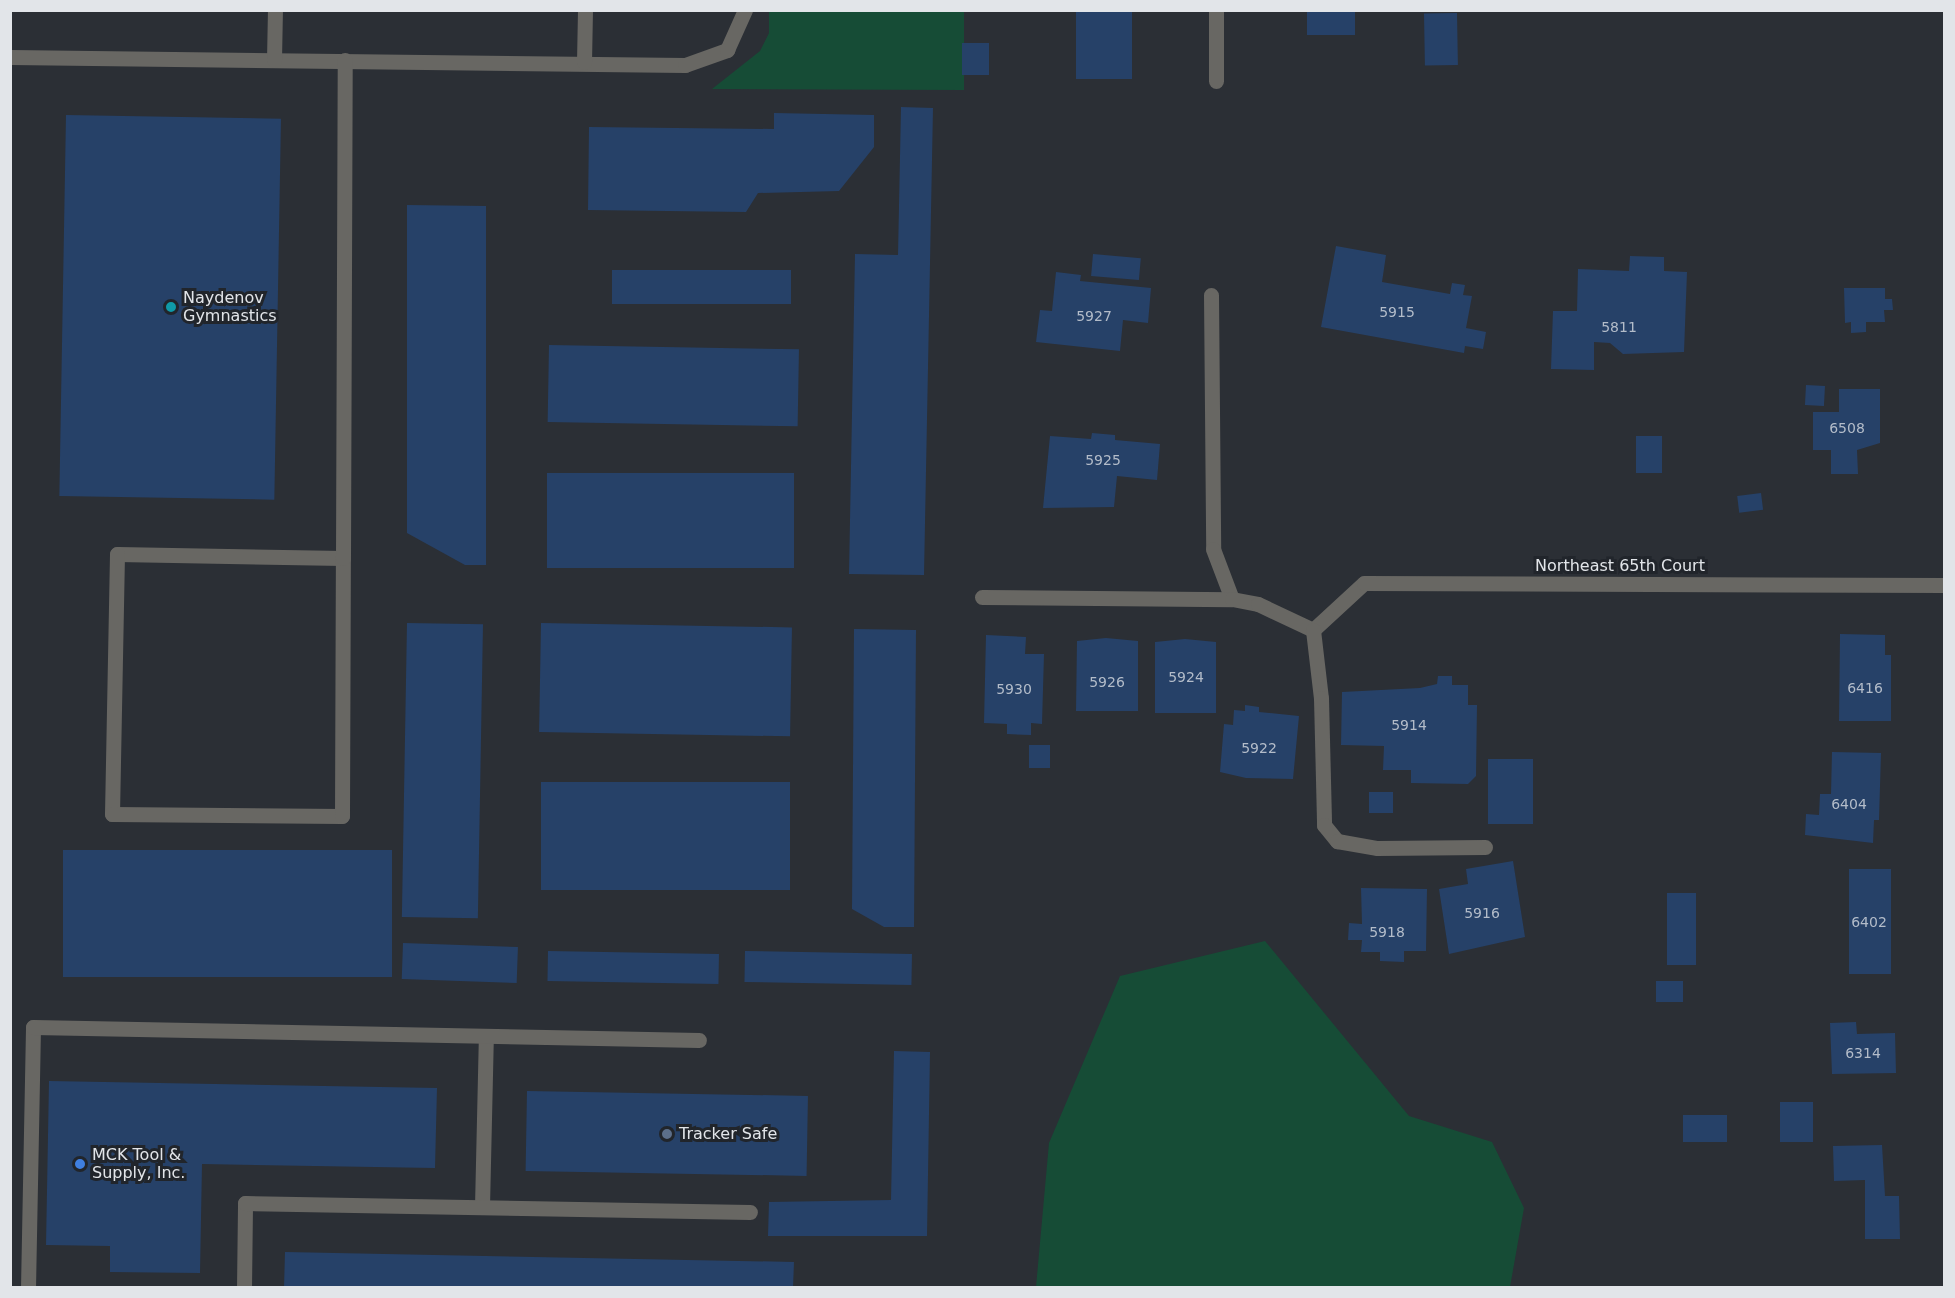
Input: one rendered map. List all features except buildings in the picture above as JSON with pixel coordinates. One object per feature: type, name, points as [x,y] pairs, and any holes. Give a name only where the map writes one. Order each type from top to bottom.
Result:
[{"type":"street","points":[[274,60],[275,10]]},
{"type":"street","points":[[584,62],[585,10]]},
{"type":"street","points":[[10,57],[584,62],[685,65],[713,58],[727,50],[745,10]]},
{"type":"street","points":[[1216,10],[1216,81]]},
{"type":"street","points":[[343,558],[117,554],[112,814],[342,816],[345,60]]},
{"type":"street","points":[[1211,295],[1213,549],[1232,599]]},
{"type":"street","name":"Northeast 65th Court","points":[[1313,630],[1364,583],[1944,585]]},
{"type":"street","points":[[982,597],[1232,599],[1258,604],[1313,630],[1321,698],[1324,825],[1337,841],[1377,848],[1485,847]]},
{"type":"street","points":[[28,1287],[33,1027],[699,1040]]},
{"type":"street","points":[[482,1207],[486,1036]]},
{"type":"street","points":[[244,1287],[245,1203],[750,1212]]},
{"type":"green space","points":[[769,11],[964,11],[964,90],[712,89],[760,51],[769,33]]},
{"type":"green space","points":[[1265,941],[1409,1116],[1492,1142],[1524,1208],[1510,1287],[1036,1287],[1049,1143],[1120,976]]},
{"type":"place","name":"Naydenov Gymnastics","points":[[171,307]]},
{"type":"place","name":"Tracker Safe","points":[[667,1134]]},
{"type":"place","name":"MCK Tool & Supply, Inc.","points":[[80,1164]]}]
